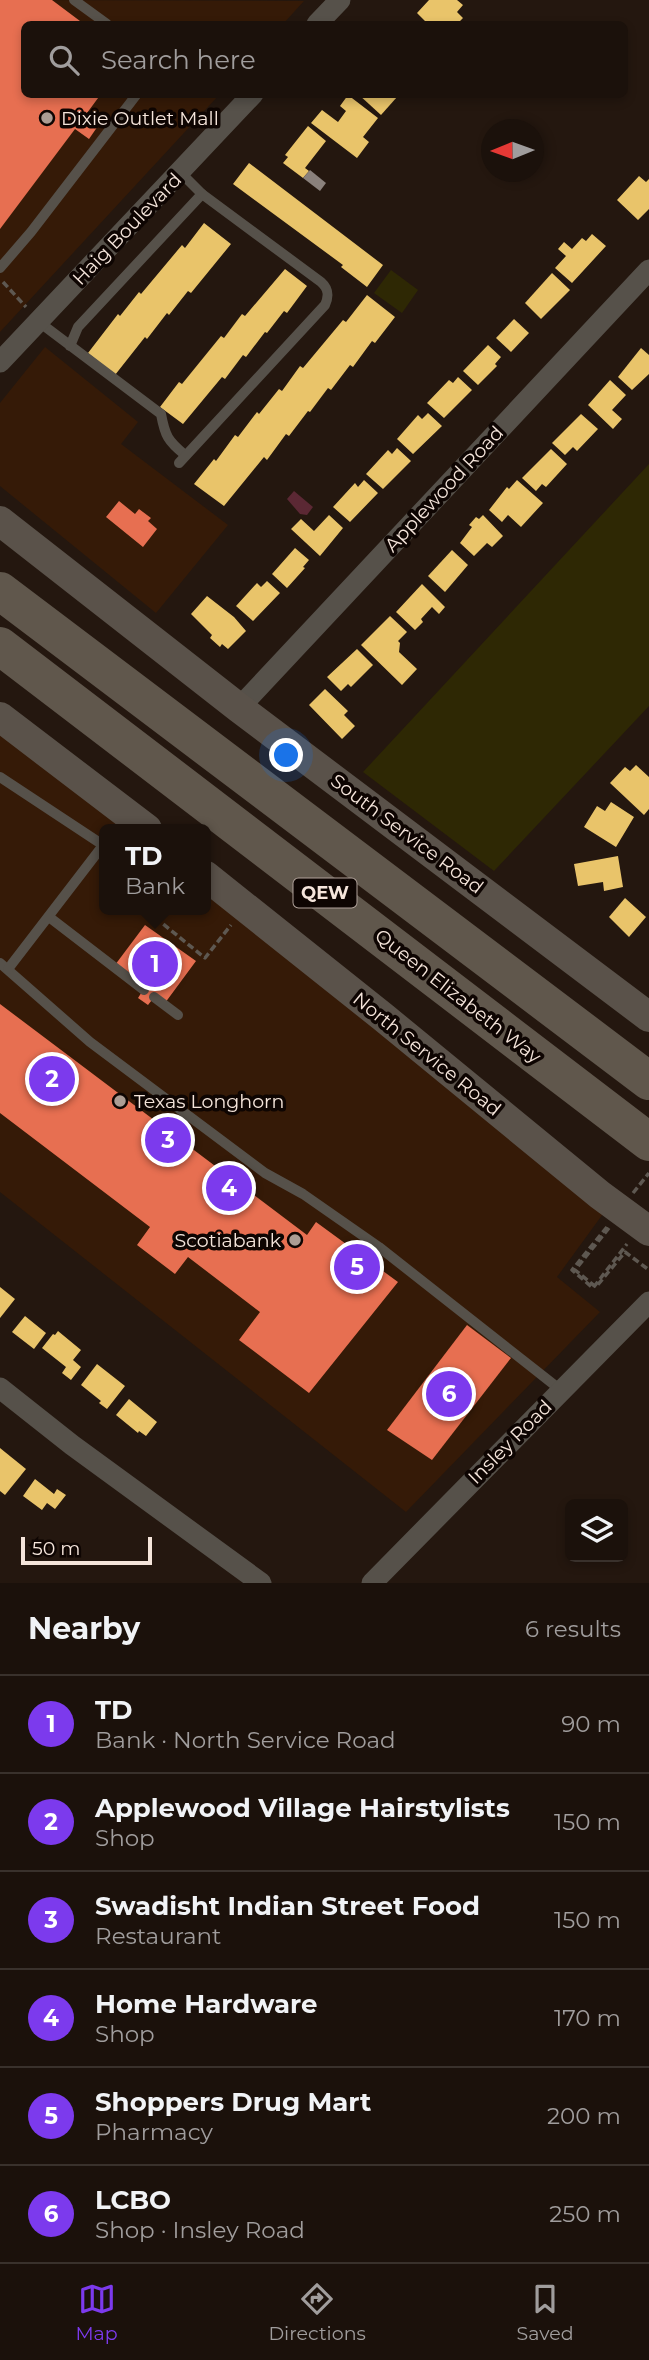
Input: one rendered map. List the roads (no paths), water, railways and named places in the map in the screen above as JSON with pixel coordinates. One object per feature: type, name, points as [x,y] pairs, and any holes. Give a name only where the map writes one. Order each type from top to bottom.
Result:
[{"type":"highway","name":"QEW","points":[[0,591],[649,1081]]},
{"type":"highway","name":"Queen Elizabeth Way","points":[[0,646],[649,1142]]},
{"type":"main road","name":"South Service Road","points":[[0,521],[239,708],[649,1017]]},
{"type":"main road","points":[[0,717],[133,822]]},
{"type":"main road","name":"North Service Road","points":[[211,880],[600,1195],[639,1235]]},
{"type":"street","points":[[320,21],[340,0]]},
{"type":"street","name":"Haig Boulevard","points":[[0,362],[249,98]]},
{"type":"street","name":"Applewood Road","points":[[239,708],[649,270]]},
{"type":"street","name":"Insley Road","points":[[372,1583],[649,1302]]},
{"type":"street","points":[[0,1388],[72,1445],[261,1583]]},
{"type":"lane","points":[[74,0],[103,21]]},
{"type":"lane","points":[[0,268],[31,232],[133,98]]},
{"type":"lane","points":[[39,322],[161,414],[164,434],[182,459],[325,305],[328,295],[321,282],[202,194],[181,173]]},
{"type":"lane","points":[[70,346],[78,327],[202,194]]},
{"type":"lane","points":[[0,777],[99,842]]},
{"type":"lane","points":[[99,852],[50,917],[4,966],[90,1042],[265,1173],[303,1194],[379,1247],[562,1391]]},
{"type":"lane","points":[[50,917],[144,990]]},
{"type":"lane","points":[[154,997],[178,1015]]},
{"type":"place","name":"Dixie Outlet Mall","points":[[47,118]]},
{"type":"place","name":"TD","points":[[155,964]]},
{"type":"place","name":"Applewood Village Hairstylists","points":[[52,1079]]},
{"type":"place","name":"Texas Longhorn","points":[[120,1101]]},
{"type":"place","name":"Swadisht Indian Street Food","points":[[168,1140]]},
{"type":"place","name":"Home Hardware","points":[[229,1188]]},
{"type":"place","name":"Scotiabank","points":[[295,1240]]},
{"type":"place","name":"Shoppers Drug Mart","points":[[357,1267]]},
{"type":"place","name":"LCBO","points":[[449,1394]]}]
